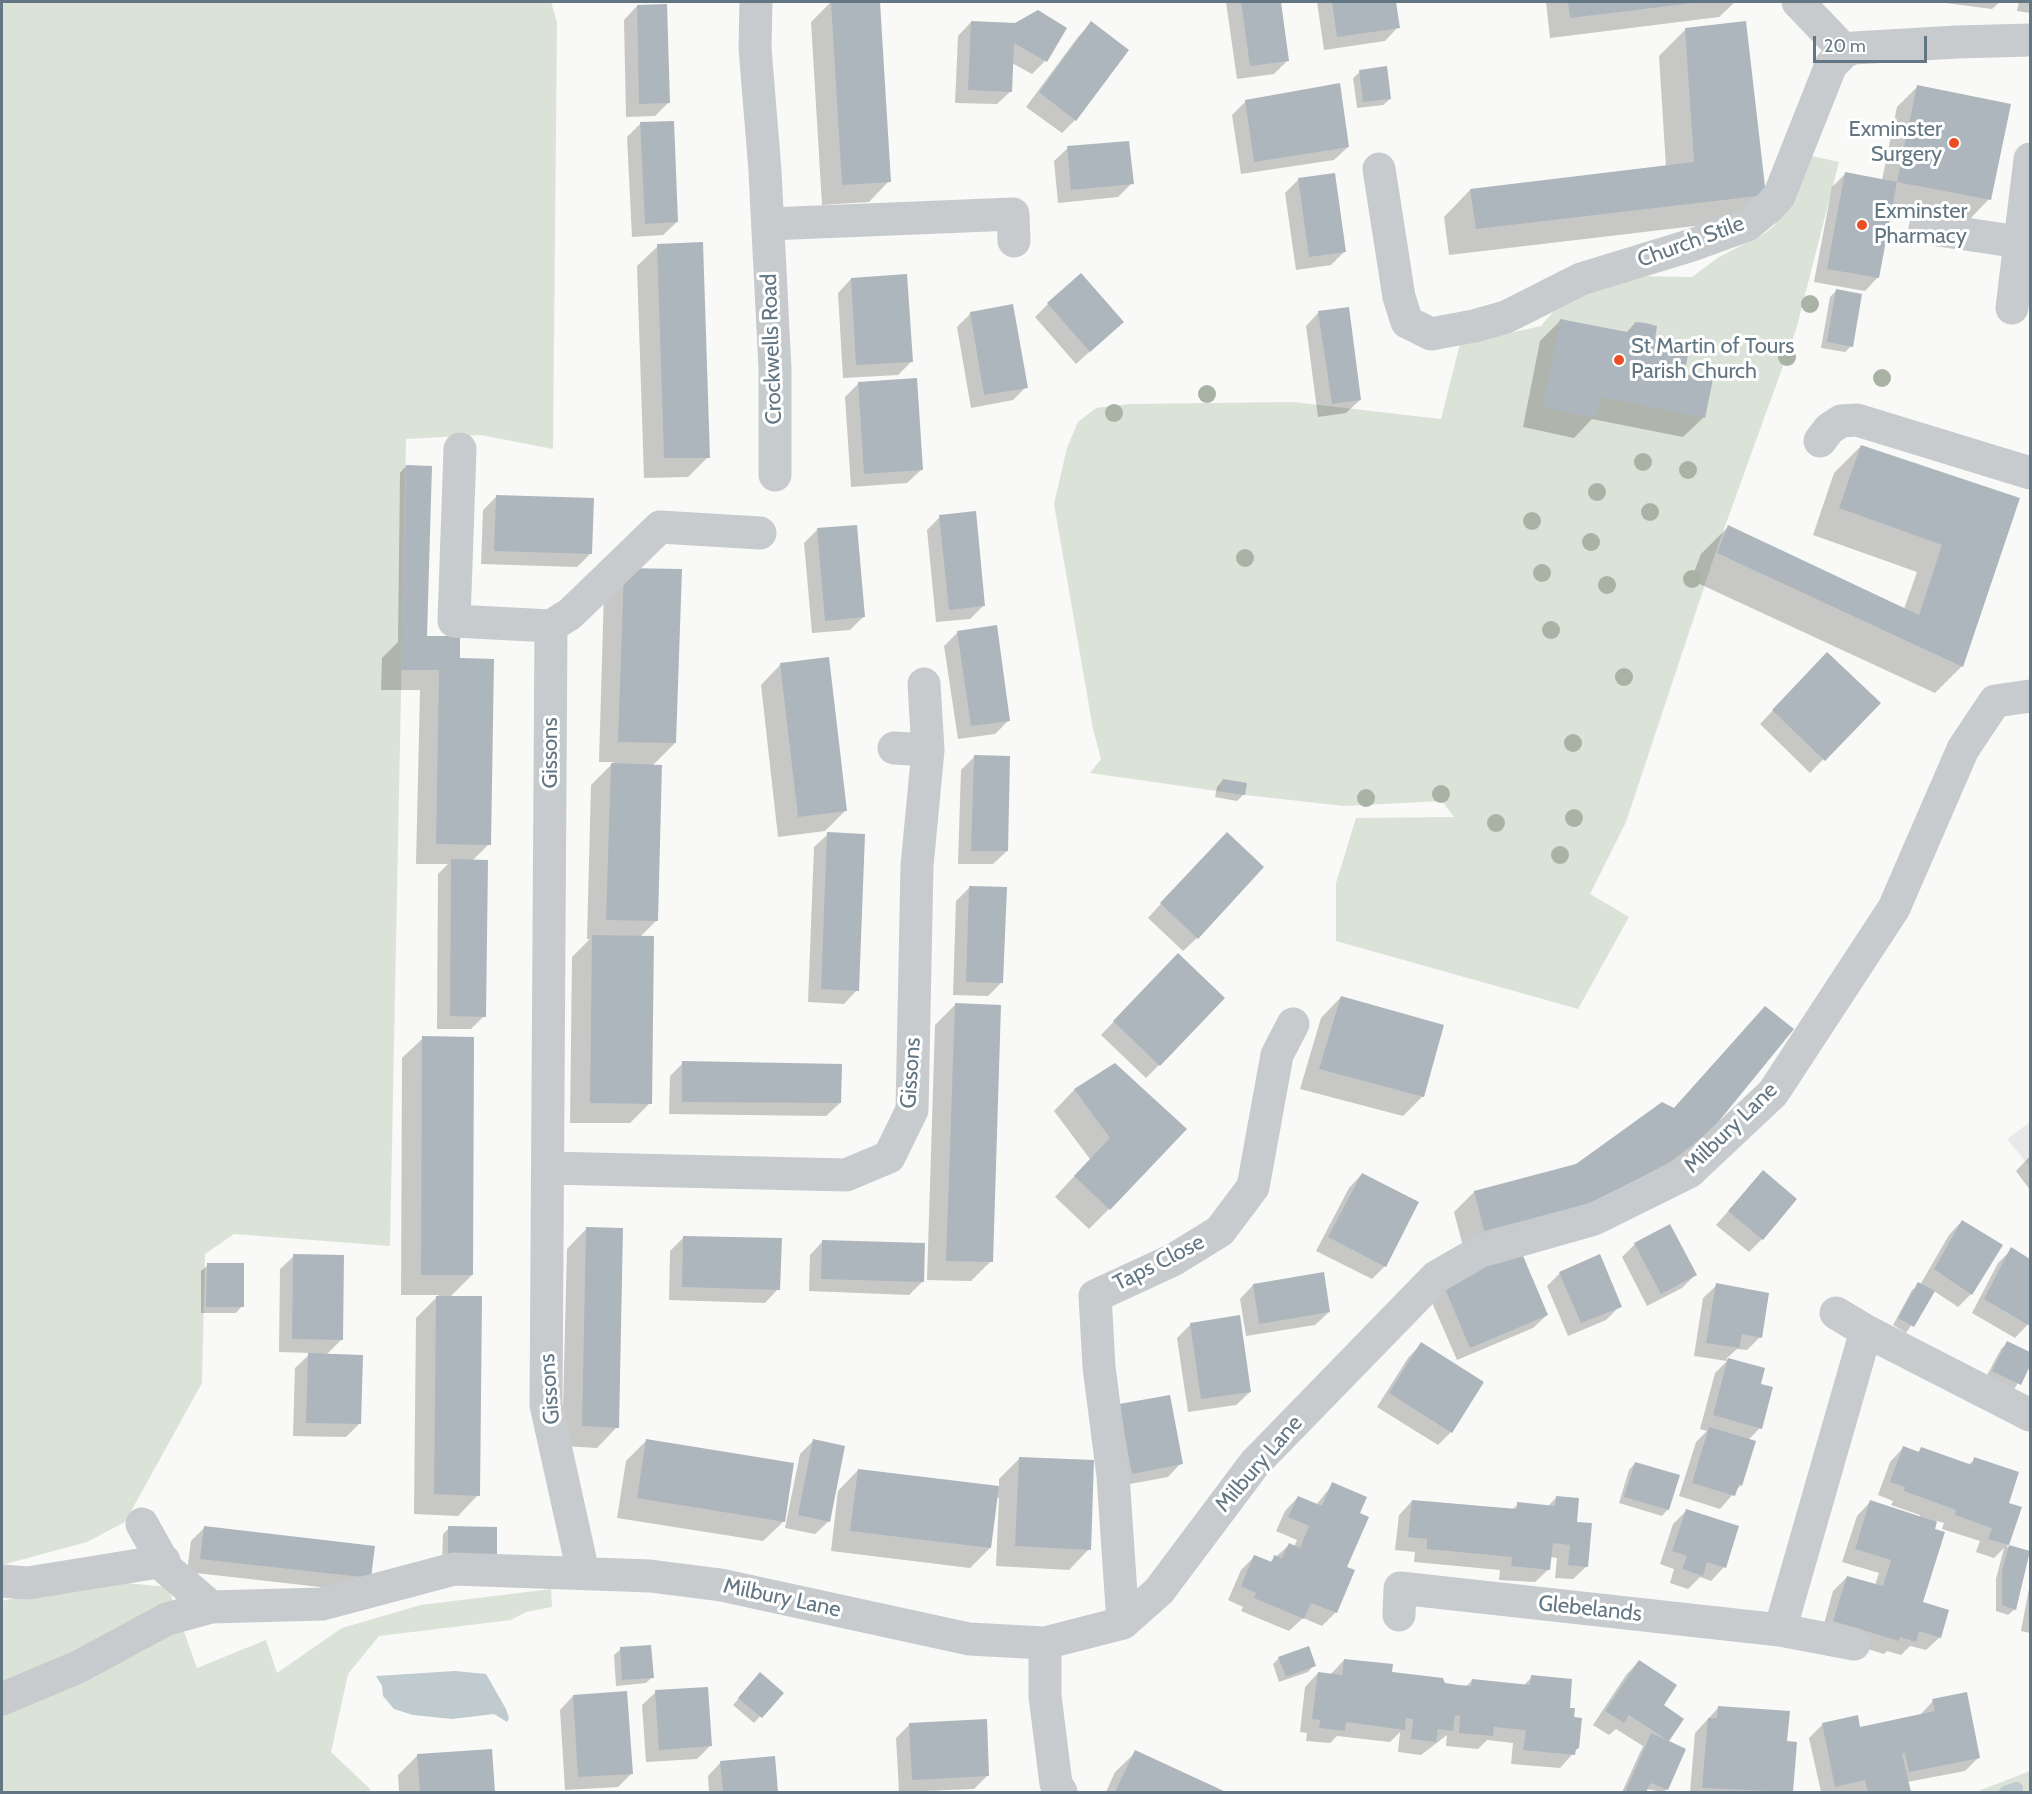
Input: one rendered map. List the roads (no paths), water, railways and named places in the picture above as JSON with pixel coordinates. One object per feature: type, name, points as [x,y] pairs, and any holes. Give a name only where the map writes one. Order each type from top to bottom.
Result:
[{"type":"street","name":"Crockwells Road","points":[[756,2],[756,48],[769,224],[775,369],[775,475]]},
{"type":"street","points":[[1798,2],[1845,51],[1854,48],[2031,40]]},
{"type":"street","name":"Church Stile","points":[[1379,168],[1399,297],[1407,322],[1431,334],[1474,326],[1506,317],[1581,279],[1712,239],[1747,225],[1779,196],[1831,65],[1845,51]]},
{"type":"street","points":[[2012,308],[2031,159]]},
{"type":"street","points":[[769,224],[1012,214]]},
{"type":"street","points":[[1925,228],[2019,242]]},
{"type":"street","points":[[1820,441],[1829,429],[1841,421],[1857,420],[2031,473]]},
{"type":"street","points":[[460,449],[454,621],[560,620],[660,527],[760,534]]},
{"type":"street","name":"Gissons","points":[[560,620],[546,1405],[583,1572]]},
{"type":"street","name":"Gissons","points":[[549,1168],[846,1175],[889,1157],[912,1110],[917,866],[928,750],[924,684]]},
{"type":"street","name":"Milbury Lane","points":[[2,1700],[78,1667],[167,1618],[211,1607],[322,1604],[454,1569],[650,1576],[721,1585],[969,1639],[1045,1643],[1123,1623],[1159,1591],[1255,1463],[1436,1277],[1481,1251],[1594,1219],[1689,1172],[1773,1093],[1894,908],[1963,749],[1995,701],[2031,696]]},
{"type":"street","points":[[894,748],[928,750]]},
{"type":"street","name":"Taps Close","points":[[1123,1623],[1113,1476],[1099,1366],[1095,1296],[1173,1260],[1220,1231],[1253,1187],[1277,1055],[1293,1024]]},
{"type":"street","points":[[1836,1313],[1866,1331],[2031,1415]]},
{"type":"street","points":[[1780,1630],[1866,1331]]},
{"type":"street","points":[[142,1524],[168,1569],[211,1607]]},
{"type":"street","points":[[2,1581],[28,1582],[164,1561]]},
{"type":"street","name":"Glebelands","points":[[1400,1589],[1780,1630],[1854,1644]]},
{"type":"street","points":[[1045,1643],[1044,1696],[1056,1784],[1061,1792]]},
{"type":"waterway","points":[[2005,1792],[2017,1788]]},
{"type":"place","name":"Exminster Surgery","points":[[1954,143]]},
{"type":"place","name":"Exminster Pharmacy","points":[[1862,225]]},
{"type":"place","name":"St Martin of Tours Parish Church","points":[[1619,360]]}]
